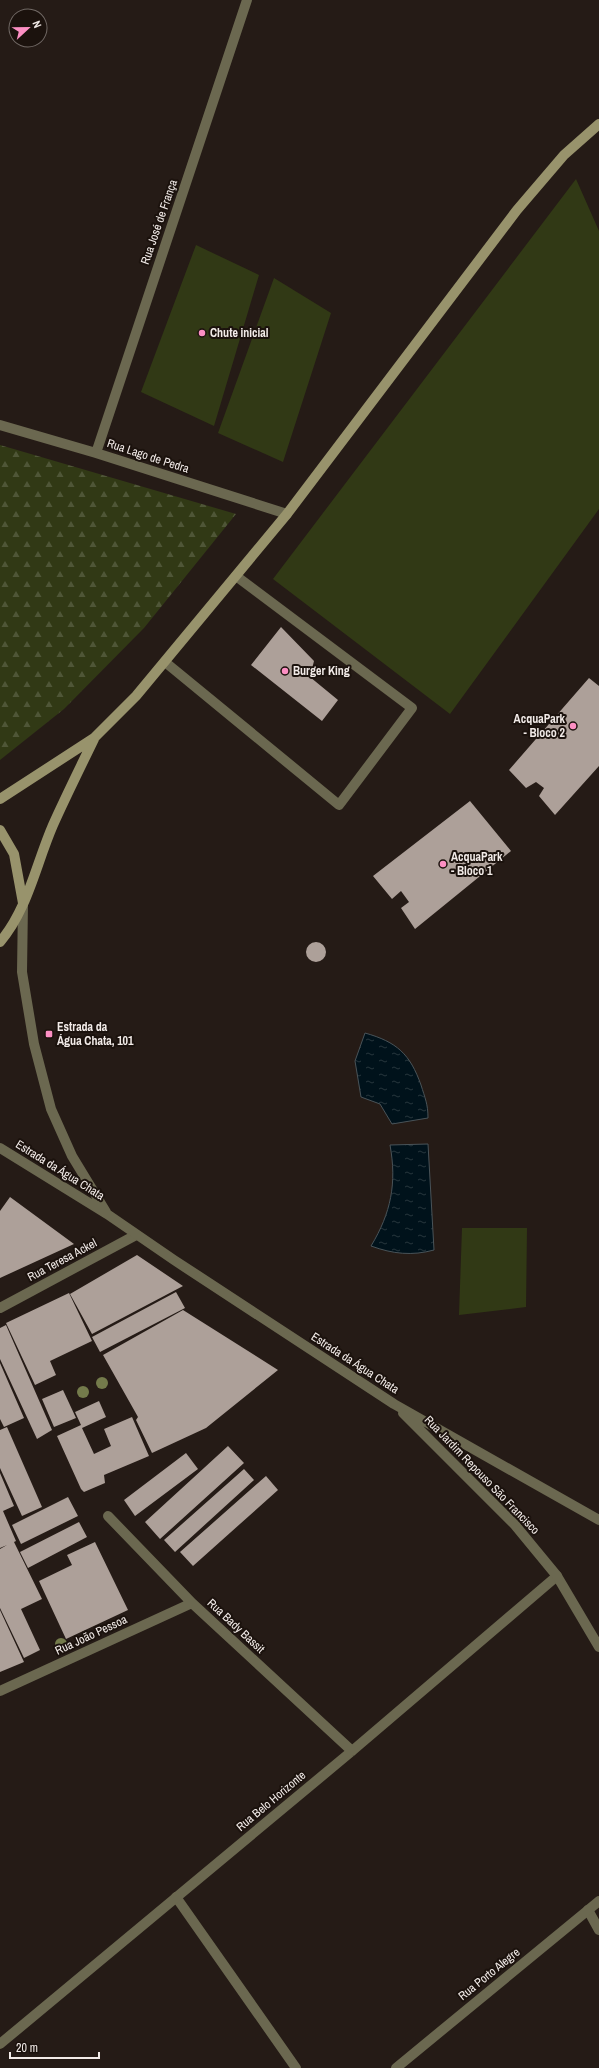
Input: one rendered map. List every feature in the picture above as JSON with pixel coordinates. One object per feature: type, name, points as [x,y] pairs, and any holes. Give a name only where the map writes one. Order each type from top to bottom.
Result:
[{"type":"main road","points":[[0,800],[94,738],[136,696],[166,662],[287,514],[517,210],[564,155],[599,124]]},
{"type":"main road","points":[[0,942],[9,932],[24,903],[52,826],[94,738]]},
{"type":"main road","points":[[0,830],[14,854],[24,903]]},
{"type":"street","name":"Rua José de França","points":[[96,453],[247,0]]},
{"type":"street","name":"Rua Lago de Pedra","points":[[0,425],[96,453],[287,514]]},
{"type":"street","points":[[166,662],[339,805],[412,708],[236,576]]},
{"type":"street","name":"Estrada da Água Chata","points":[[24,903],[22,972],[34,1044],[51,1109],[72,1156],[106,1214]]},
{"type":"street","name":"Estrada da Água Chata","points":[[0,1148],[106,1214],[394,1404],[599,1520]]},
{"type":"street","name":"Rua Teresa Ackel","points":[[0,1308],[136,1235]]},
{"type":"street","name":"Rua Jardim Repouso São Francisco","points":[[394,1404],[515,1525],[557,1576],[599,1647]]},
{"type":"street","name":"Rua Bady Bassit","points":[[108,1516],[192,1603],[352,1751]]},
{"type":"street","name":"Rua Belo Horizonte","points":[[0,2044],[352,1751],[557,1576]]},
{"type":"street","name":"Rua João Pessoa","points":[[0,1691],[192,1603]]},
{"type":"street","points":[[176,1897],[296,2068]]},
{"type":"street","name":"Rua Porto Alegre","points":[[396,2068],[599,1901]]},
{"type":"street","points":[[588,1910],[599,1930]]},
{"type":"green space","points":[[576,179],[599,231],[599,509],[450,714],[273,579]]},
{"type":"green space","name":"Chute inicial","points":[[196,245],[259,275],[214,426],[141,392]]},
{"type":"green space","name":"Chute inicial","points":[[274,278],[331,313],[283,462],[218,433]]},
{"type":"green space","points":[[0,445],[236,514],[144,628],[64,709],[0,760]]},
{"type":"green space","points":[[462,1228],[527,1228],[526,1307],[459,1315]]},
{"type":"water","points":[[365,1033],[394,1045],[407,1057],[417,1074],[421,1085],[427,1105],[428,1118],[392,1124],[380,1104],[361,1097],[355,1061]]},
{"type":"water","points":[[428,1144],[434,1250],[418,1253],[402,1253],[387,1251],[371,1246],[378,1234],[388,1210],[391,1197],[393,1172],[390,1145]]},
{"type":"building","name":"Burger King","points":[[281,627],[314,661],[310,677],[338,700],[322,721],[251,665]]},
{"type":"building","name":"AcquaPark - Bloco 2","points":[[589,678],[599,686],[599,766],[555,815],[539,796],[544,788],[536,782],[526,788],[509,770]]},
{"type":"building","name":"AcquaPark - Bloco 1","points":[[470,801],[511,851],[415,929],[401,908],[409,902],[401,891],[392,899],[373,876]]},
{"type":"building","points":[[316,942],[323,945],[326,952],[323,959],[316,962],[309,959],[306,952],[309,945]]},
{"type":"building","points":[[10,1197],[74,1244],[0,1278],[0,1211]]},
{"type":"building","points":[[137,1255],[183,1286],[92,1334],[70,1294]]},
{"type":"building","points":[[176,1292],[185,1308],[100,1352],[92,1337]]},
{"type":"building","points":[[69,1293],[92,1341],[50,1361],[56,1375],[35,1385],[6,1323]]},
{"type":"building","points":[[183,1310],[278,1370],[206,1428],[152,1453],[136,1420],[138,1417],[103,1355]]},
{"type":"building","points":[[6,1325],[52,1430],[37,1439],[0,1359],[0,1328]]},
{"type":"building","points":[[0,1363],[24,1418],[4,1427],[0,1419]]},
{"type":"building","points":[[63,1390],[76,1418],[54,1427],[42,1399]]},
{"type":"building","points":[[99,1401],[106,1417],[82,1428],[94,1454],[111,1446],[104,1429],[132,1417],[149,1456],[104,1475],[105,1483],[84,1492],[81,1489],[57,1436],[81,1425],[75,1412]]},
{"type":"building","points":[[7,1427],[42,1507],[22,1516],[0,1468],[0,1430]]},
{"type":"building","points":[[228,1446],[244,1463],[160,1539],[145,1522]]},
{"type":"building","points":[[186,1453],[198,1469],[135,1516],[124,1500]]},
{"type":"building","points":[[244,1469],[254,1480],[175,1552],[164,1540]]},
{"type":"building","points":[[0,1473],[14,1506],[3,1511],[16,1541],[14,1542],[42,1599],[21,1609],[40,1650],[24,1658],[0,1608],[0,1549],[7,1545],[0,1548]]},
{"type":"building","points":[[266,1476],[278,1490],[193,1566],[180,1552]]},
{"type":"building","points":[[68,1497],[78,1516],[21,1544],[12,1525]]},
{"type":"building","points":[[79,1522],[87,1537],[28,1568],[20,1552]]},
{"type":"building","points":[[95,1542],[128,1610],[66,1639],[39,1581],[72,1565],[67,1555]]},
{"type":"building","points":[[0,1610],[24,1662],[0,1672]]},
{"type":"place","name":"Chute inicial","points":[[202,333]]},
{"type":"place","name":"Burger King","points":[[285,671]]},
{"type":"place","name":"AcquaPark - Bloco 2","points":[[573,726]]},
{"type":"place","name":"AcquaPark - Bloco 1","points":[[443,864]]},
{"type":"place","name":"Estrada da Água Chata, 101","points":[[49,1034]]}]
